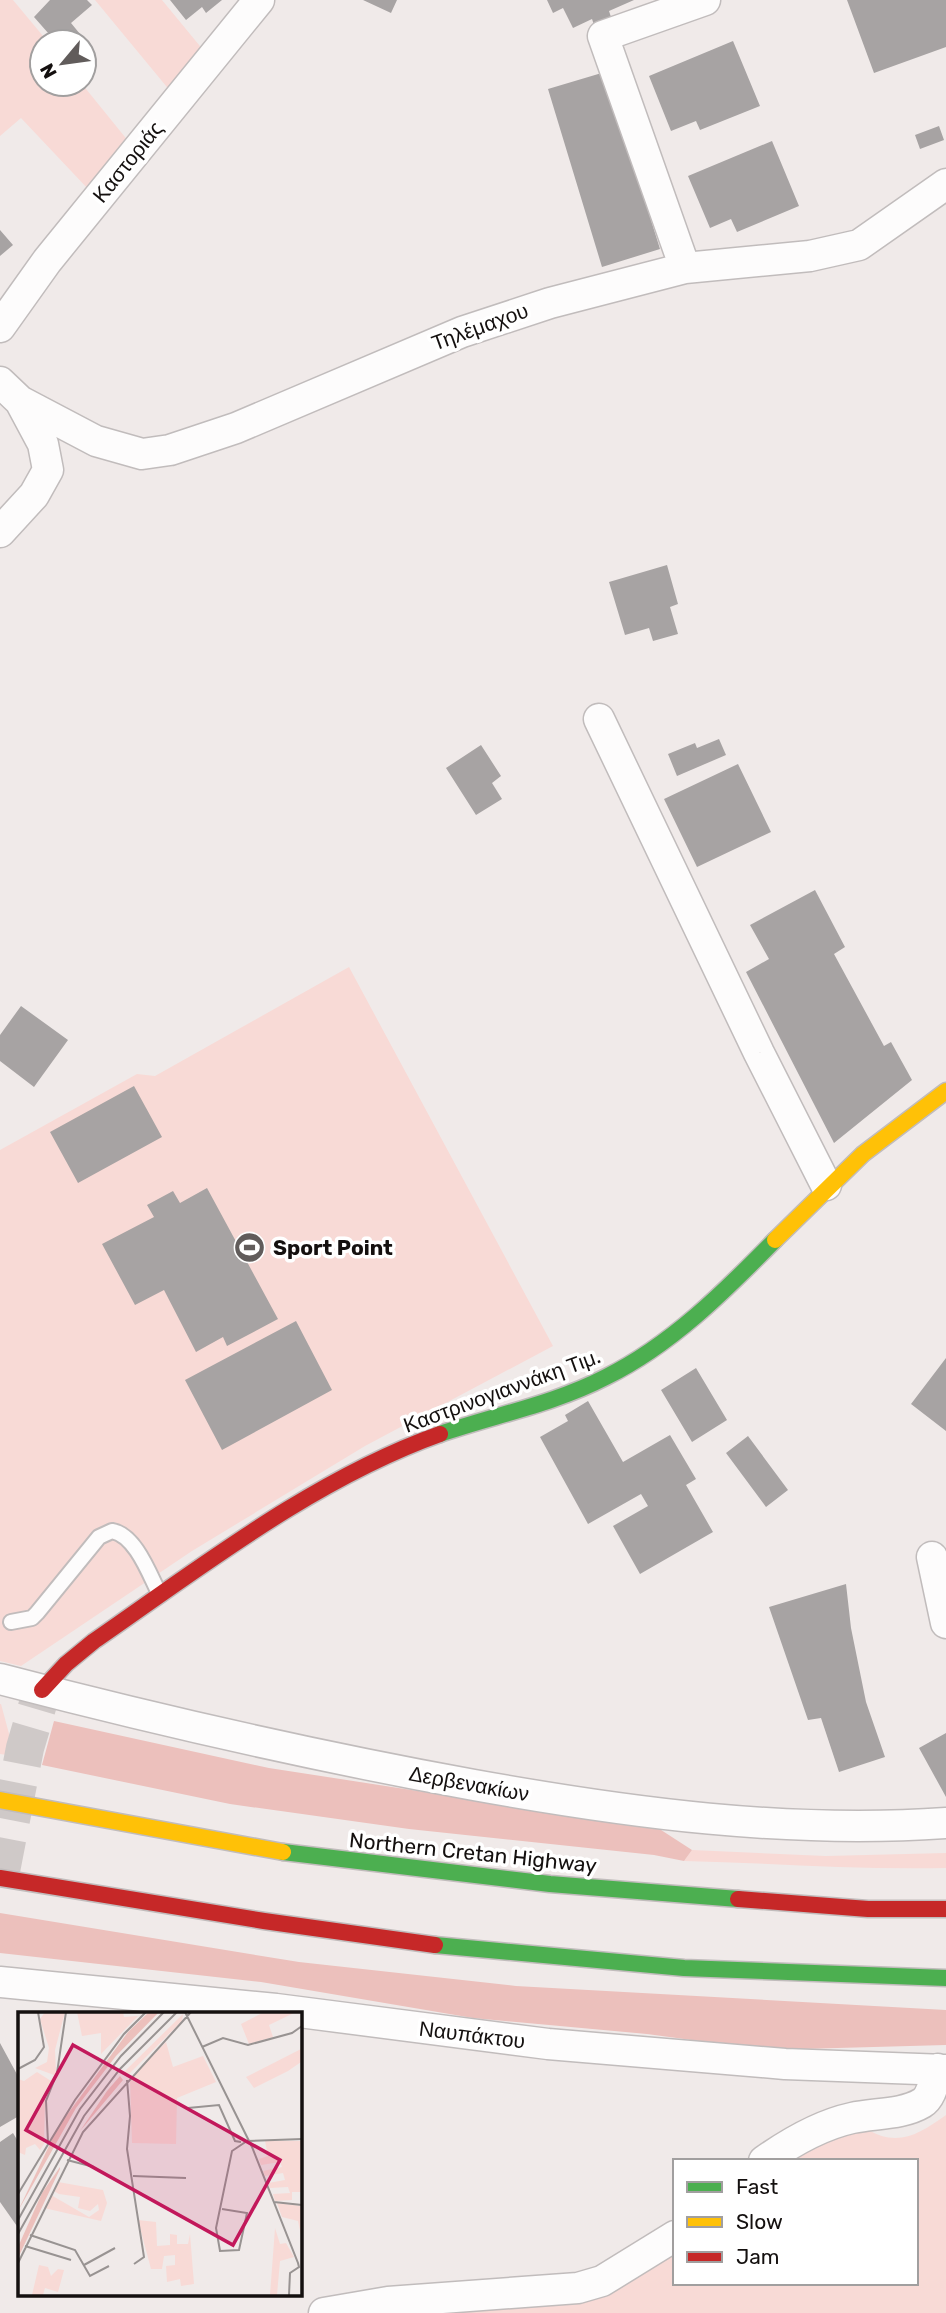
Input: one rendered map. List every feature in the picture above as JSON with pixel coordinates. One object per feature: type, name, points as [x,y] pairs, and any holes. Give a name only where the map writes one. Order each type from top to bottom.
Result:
[{"type":"main road","name":"Καστρινογιαννάκη Τιμ.","points":[[42,1690],[59,1671],[161,1597],[268,1525],[380,1460],[426,1439],[574,1391],[629,1364],[674,1331],[744,1271],[799,1219],[826,1185],[875,1142],[946,1091]]},
{"type":"main road","name":"Northern Cretan Highway","points":[[0,1800],[258,1849],[550,1884],[868,1909],[946,1909]]},
{"type":"main road","points":[[0,1878],[348,1934],[496,1952],[766,1972],[946,1978]]},
{"type":"street","name":"Καστοριάς","points":[[0,327],[47,261],[259,0]]},
{"type":"street","points":[[685,268],[603,36],[705,0]]},
{"type":"street","name":"Τηλέμαχου","points":[[10,391],[96,441],[121,450],[156,453],[236,428],[399,358],[507,316],[588,291],[685,268],[810,256],[848,249],[883,230],[946,184]]},
{"type":"street","name":"Τηλέμαχου","points":[[0,532],[34,495],[48,470],[43,444],[10,391]]},
{"type":"street","points":[[599,719],[758,1053],[826,1185]]},
{"type":"street","points":[[932,1557],[946,1623]]},
{"type":"street","name":"Δερβενακίων","points":[[0,1679],[243,1740],[450,1781],[630,1811],[753,1824],[946,1823]]},
{"type":"street","name":"Ναυπάκτου","points":[[0,1982],[299,2012]]},
{"type":"street","name":"Ναυπάκτου","points":[[301,2012],[548,2044],[785,2064],[942,2070]]},
{"type":"street","points":[[767,2159],[804,2135],[837,2122],[897,2111],[923,2102],[942,2070]]},
{"type":"street","points":[[324,2313],[388,2302],[578,2288],[602,2281],[673,2237]]},
{"type":"lane","points":[[11,1622],[32,1618],[99,1537],[112,1531],[123,1535],[132,1546],[161,1597]]},
{"type":"shaded area","points":[[0,0],[13,0],[36,28],[28,28],[28,98],[93,98],[129,142],[89,190],[21,118],[0,136]]},
{"type":"shaded area","points":[[95,0],[162,0],[204,51],[171,92]]},
{"type":"shaded area","name":"Sport Point","points":[[349,967],[553,1346],[365,1446],[192,1551],[21,1666],[0,1661],[0,1150],[137,1074],[155,1076]]},
{"type":"shaded area","points":[[1,1704],[15,1756],[0,1754]]},
{"type":"shaded area","points":[[54,1721],[269,1768],[658,1828],[692,1850],[684,1861],[654,1855],[409,1829],[230,1804],[42,1765]]},
{"type":"shaded area","points":[[692,1850],[826,1856],[946,1853],[946,1868],[684,1861]]},
{"type":"shaded area","points":[[0,1913],[299,1962],[516,1986],[946,2010],[946,2045],[765,2050],[647,2034],[473,2018],[261,1982],[0,1953]]},
{"type":"shaded area","points":[[946,2115],[946,2313],[379,2313],[499,2306],[531,2308],[559,2300],[583,2299],[658,2264],[673,2253],[673,2285],[918,2285],[918,2159],[787,2159],[810,2146],[865,2128],[877,2134],[897,2138],[926,2128]]},
{"type":"building","points":[[50,0],[87,0],[92,5],[71,23],[75,28],[44,28],[34,17]]},
{"type":"building","points":[[170,0],[222,0],[206,13],[202,7],[186,20]]},
{"type":"building","points":[[363,0],[397,0],[391,13]]},
{"type":"building","points":[[547,0],[634,0],[609,11],[611,17],[594,25],[592,19],[573,28],[563,8],[553,13]]},
{"type":"building","points":[[847,0],[946,0],[946,47],[874,73]]},
{"type":"building","points":[[733,41],[760,106],[700,130],[696,121],[671,131],[649,76]]},
{"type":"building","points":[[605,72],[660,249],[602,267],[548,89]]},
{"type":"building","points":[[939,126],[944,140],[920,149],[915,135]]},
{"type":"building","points":[[772,141],[799,206],[737,232],[731,219],[710,228],[688,176]]},
{"type":"building","points":[[0,230],[13,245],[0,256]]},
{"type":"building","points":[[667,565],[678,604],[670,607],[678,634],[653,641],[649,628],[625,635],[609,582]]},
{"type":"building","points":[[719,739],[726,755],[677,776],[668,754],[695,743],[697,748]]},
{"type":"building","points":[[481,745],[501,776],[492,783],[502,799],[476,815],[446,768]]},
{"type":"building","points":[[738,764],[771,832],[697,867],[664,799]]},
{"type":"building","points":[[815,890],[845,947],[834,954],[884,1046],[891,1042],[912,1080],[834,1143],[746,972],[769,959],[750,925]]},
{"type":"building","points":[[21,1006],[68,1040],[34,1087],[0,1061],[0,1035]]},
{"type":"building","points":[[134,1086],[162,1137],[78,1183],[50,1132]]},
{"type":"building","points":[[207,1188],[278,1319],[227,1346],[223,1337],[196,1352],[164,1290],[135,1305],[102,1244],[154,1217],[147,1205],[173,1191],[180,1203]]},
{"type":"building","points":[[296,1321],[332,1390],[222,1450],[185,1380]]},
{"type":"building","points":[[946,1358],[946,1431],[911,1404]]},
{"type":"building","points":[[696,1368],[727,1420],[692,1442],[661,1390]]},
{"type":"building","points":[[588,1401],[623,1462],[670,1435],[696,1479],[686,1485],[713,1532],[640,1574],[613,1526],[648,1506],[641,1494],[588,1524],[540,1437],[568,1421],[565,1415]]},
{"type":"building","points":[[748,1436],[788,1490],[766,1507],[726,1453]]},
{"type":"building","points":[[846,1584],[851,1628],[866,1702],[885,1757],[839,1772],[821,1718],[808,1720],[769,1607]]},
{"type":"building","points":[[946,1733],[946,1797],[919,1748]]},
{"type":"building","points":[[0,2043],[18,2076],[18,2117],[0,2127]]},
{"type":"building","points":[[13,2133],[18,2141],[18,2228],[0,2202],[0,2142]]},
{"type":"tunnel","points":[[0,1876],[25,1748],[42,1690]]},
{"type":"traffic: fast","points":[[440,1434],[566,1395],[630,1364],[696,1316],[775,1240]]},
{"type":"traffic: fast","points":[[283,1852],[550,1884],[738,1899]]},
{"type":"traffic: fast","points":[[435,1945],[684,1968],[946,1978]]},
{"type":"traffic: slow","points":[[775,1240],[863,1154],[946,1091]]},
{"type":"traffic: slow","points":[[0,1800],[283,1852]]},
{"type":"traffic: jam","points":[[42,1690],[66,1664],[94,1641],[261,1526],[349,1474],[440,1434]]},
{"type":"traffic: jam","points":[[0,1878],[264,1921],[435,1945]]},
{"type":"traffic: jam","points":[[738,1899],[868,1909],[946,1909]]},
{"type":"place","name":"Sport Point","points":[[250,1248]]}]
